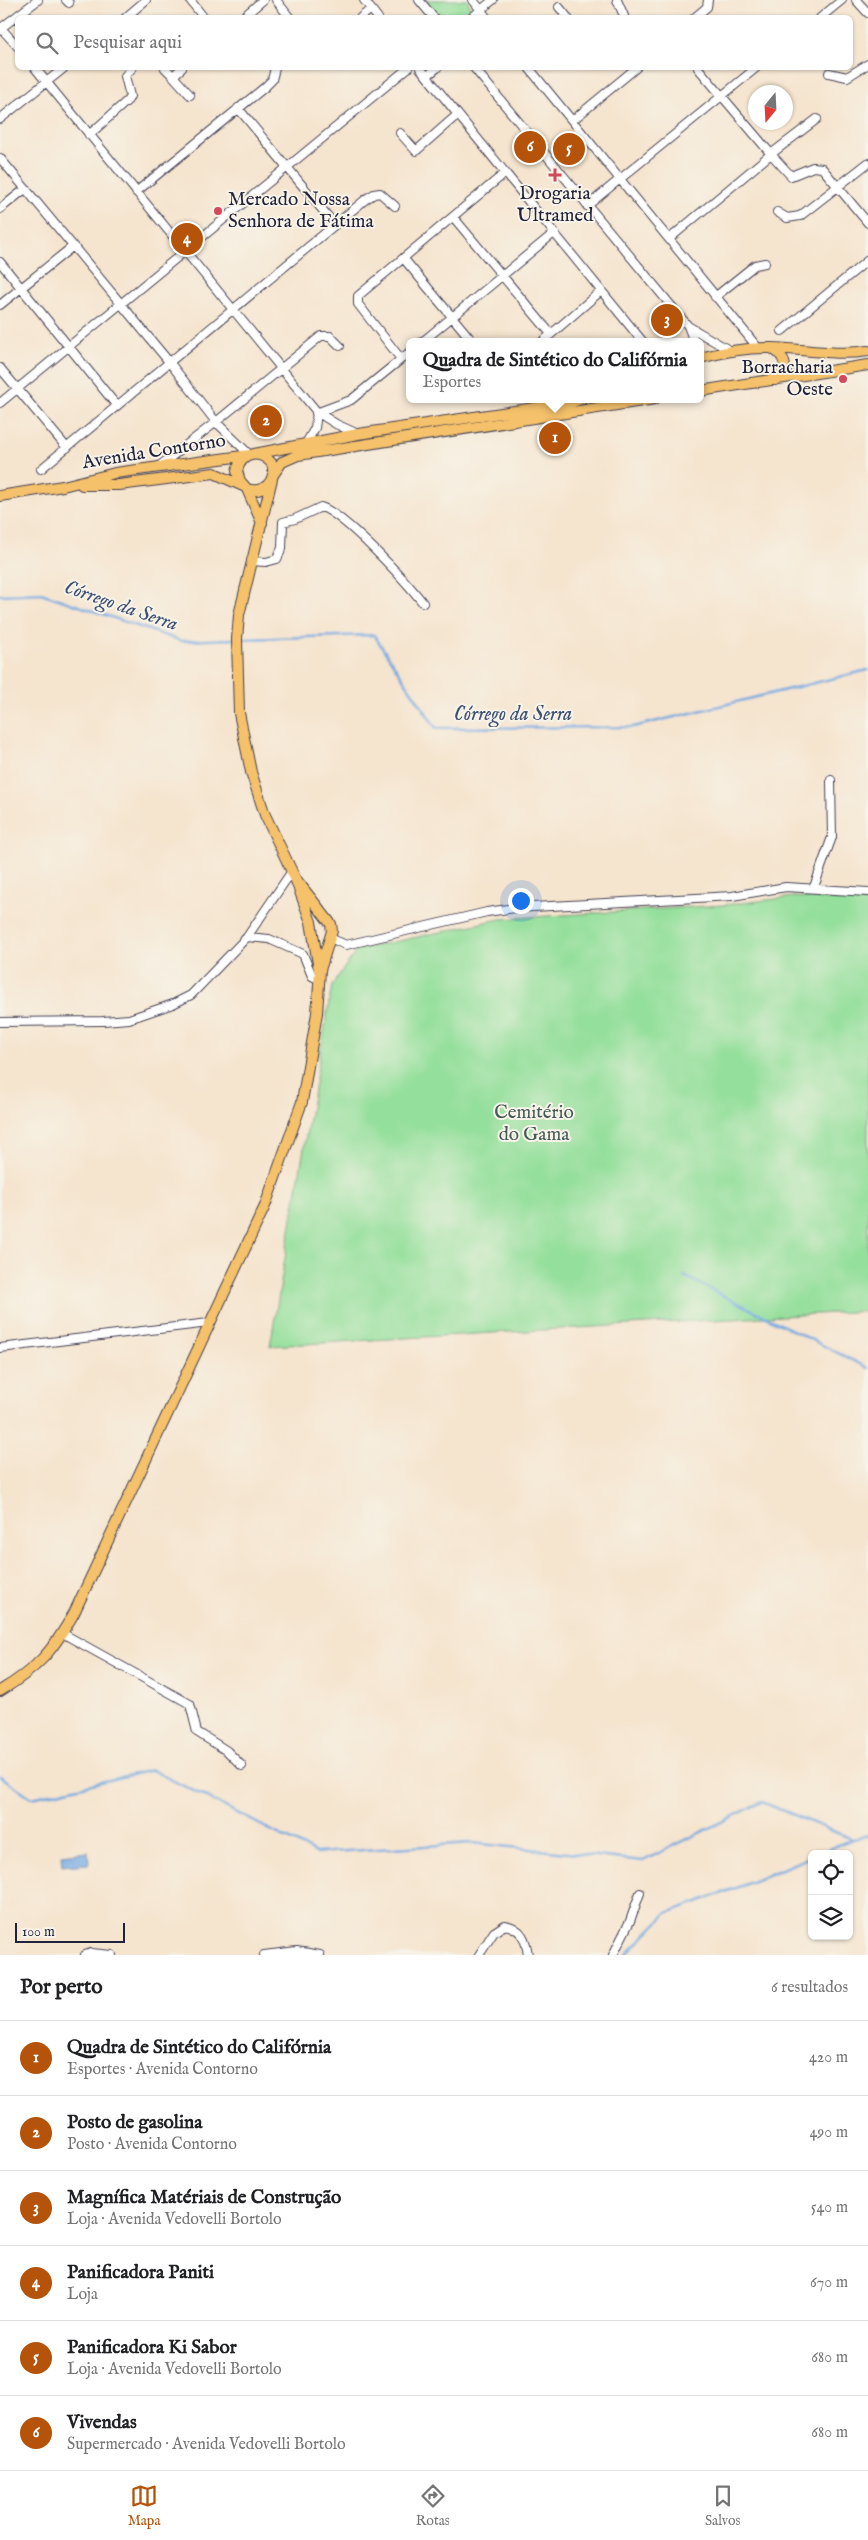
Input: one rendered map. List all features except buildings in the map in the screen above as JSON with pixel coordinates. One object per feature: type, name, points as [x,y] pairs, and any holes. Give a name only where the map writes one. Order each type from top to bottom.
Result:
[{"type":"main road","points":[[704,357],[730,350],[758,348],[844,354],[868,352]]},
{"type":"main road","points":[[772,348],[782,355],[785,365],[784,372],[772,381]]},
{"type":"main road","points":[[704,390],[868,365]]},
{"type":"main road","name":"Avenida Contorno","points":[[0,496],[63,486],[115,474],[252,455],[358,434],[569,403]]},
{"type":"main road","points":[[245,487],[259,490],[269,484],[282,462],[298,455],[621,403]]},
{"type":"main road","points":[[262,523],[238,476],[238,466],[252,455],[269,460],[273,477],[262,523],[251,561],[239,615],[237,639],[239,713],[251,772],[265,815],[294,875],[311,922],[319,974]]},
{"type":"main road","name":"Avenida Contorno","points":[[63,486],[119,485],[214,473],[245,487]]},
{"type":"main road","points":[[0,1691],[25,1676],[43,1659],[62,1633],[265,1206],[288,1145],[302,1102],[316,1014],[319,974],[330,938],[331,924],[294,875]]},
{"type":"main road","points":[[311,922],[319,916],[327,919]]},
{"type":"main road","points":[[313,935],[320,939],[330,938]]},
{"type":"street","points":[[17,15],[38,0]]},
{"type":"street","points":[[128,15],[146,0]]},
{"type":"street","points":[[190,0],[202,15]]},
{"type":"street","points":[[246,15],[263,0]]},
{"type":"street","points":[[276,0],[288,15]]},
{"type":"street","points":[[364,0],[376,15]]},
{"type":"street","points":[[419,0],[432,15]]},
{"type":"street","points":[[473,0],[485,15]]},
{"type":"street","points":[[475,15],[493,0]]},
{"type":"street","points":[[617,0],[624,15]]},
{"type":"street","points":[[698,15],[707,7],[708,0]]},
{"type":"street","points":[[824,15],[842,0]]},
{"type":"street","points":[[856,0],[868,14]]},
{"type":"street","points":[[559,7],[566,15]]},
{"type":"street","points":[[364,15],[371,9]]},
{"type":"street","points":[[15,17],[1,27],[15,43]]},
{"type":"street","points":[[829,73],[847,77],[868,64]]},
{"type":"street","points":[[37,70],[317,412],[336,424],[358,434]]},
{"type":"street","points":[[0,119],[61,70]]},
{"type":"street","points":[[89,135],[128,100],[130,96],[125,76],[130,70]]},
{"type":"street","points":[[167,70],[190,95]]},
{"type":"street","points":[[173,76],[180,70]]},
{"type":"street","points":[[136,192],[265,87],[272,80],[275,70]]},
{"type":"street","points":[[0,403],[70,347],[286,166],[406,70]]},
{"type":"street","points":[[422,70],[640,338]]},
{"type":"street","points":[[427,76],[434,70]]},
{"type":"street","points":[[476,70],[688,326],[692,338]]},
{"type":"street","points":[[531,70],[573,120],[714,297],[758,348]]},
{"type":"street","points":[[573,120],[634,70]]},
{"type":"street","points":[[700,70],[791,176],[817,166],[822,168],[868,223]]},
{"type":"street","points":[[587,206],[753,70]]},
{"type":"street","points":[[238,108],[335,225]]},
{"type":"street","points":[[400,133],[416,151],[457,115]]},
{"type":"street","points":[[669,239],[771,154],[817,119]]},
{"type":"street","points":[[0,158],[72,247],[170,362],[216,422],[252,455]]},
{"type":"street","points":[[777,212],[787,218],[800,216],[868,162]]},
{"type":"street","points":[[401,359],[356,301],[366,288],[454,218],[505,173]]},
{"type":"street","points":[[0,209],[25,188]]},
{"type":"street","points":[[41,468],[374,194],[380,193],[395,206]]},
{"type":"street","points":[[454,218],[551,334]]},
{"type":"street","points":[[427,338],[554,233]]},
{"type":"street","points":[[0,304],[72,247]]},
{"type":"street","points":[[404,259],[470,338]]},
{"type":"street","points":[[782,331],[868,260]]},
{"type":"street","points":[[0,262],[117,406]]},
{"type":"street","points":[[714,297],[755,265],[765,263]]},
{"type":"street","points":[[546,338],[601,292]]},
{"type":"street","points":[[688,326],[730,350]]},
{"type":"street","points":[[155,468],[216,422],[321,336],[330,336],[340,346]]},
{"type":"street","points":[[317,412],[350,400],[406,355]]},
{"type":"street","points":[[0,368],[66,448]]},
{"type":"street","points":[[306,443],[314,428],[317,412]]},
{"type":"street","points":[[251,561],[266,562],[276,559],[282,548],[282,523],[321,507],[332,512],[358,534],[423,602]]},
{"type":"street","points":[[814,887],[832,837],[831,780]]},
{"type":"street","points":[[0,1022],[130,1019],[157,1010],[191,995],[247,938],[294,875]]},
{"type":"street","points":[[330,938],[346,945],[487,912],[515,908],[732,896],[786,887],[814,887],[868,892]]},
{"type":"street","points":[[247,938],[269,939],[303,954],[312,976],[319,974]]},
{"type":"street","points":[[0,1348],[209,1323]]},
{"type":"street","points":[[62,1633],[190,1704],[196,1732],[227,1751],[242,1766]]},
{"type":"street","points":[[612,1955],[630,1921],[640,1893]]},
{"type":"street","points":[[478,1955],[494,1932],[505,1925],[516,1928],[524,1937],[528,1955]]},
{"type":"street","points":[[264,1955],[297,1951],[320,1955]]},
{"type":"street","points":[[85,1955],[91,1953],[112,1955]]},
{"type":"green space","points":[[426,0],[468,0],[470,10],[462,15],[438,15]]},
{"type":"green space","name":"Cemitério do Gama","points":[[793,897],[868,902],[868,1311],[270,1346],[332,985],[357,950],[500,919],[724,905]]},
{"type":"water","points":[[88,1852],[89,1864],[62,1866],[61,1855]]},
{"type":"waterway","name":"Córrego da Serra","points":[[0,595],[41,593],[181,641],[235,639]]},
{"type":"waterway","name":"Córrego da Serra","points":[[241,639],[374,635],[436,728],[633,727],[868,670]]},
{"type":"waterway","points":[[684,1276],[868,1368]]},
{"type":"waterway","points":[[0,1776],[32,1798],[152,1770],[316,1853],[472,1843],[643,1861],[762,1802],[852,1839],[868,1836]]},
{"type":"waterway","points":[[827,1850],[852,1839]]},
{"type":"waterway","points":[[626,1955],[667,1913],[744,1885],[808,1858]]},
{"type":"place","name":"Vivendas","points":[[530,147]]},
{"type":"place","name":"Panificadora Ki Sabor","points":[[569,149]]},
{"type":"place","name":"Drogaria Ultramed","points":[[555,175]]},
{"type":"place","name":"Mercado Nossa Senhora de Fátima","points":[[218,211]]},
{"type":"place","name":"Panificadora Paniti","points":[[187,239]]},
{"type":"place","name":"Magnífica Matériais de Construção","points":[[667,320]]},
{"type":"place","name":"Borracharia Oeste","points":[[843,379]]},
{"type":"place","name":"Posto de gasolina","points":[[266,421]]},
{"type":"place","name":"Quadra de Sintético do Califórnia","points":[[555,438]]}]
